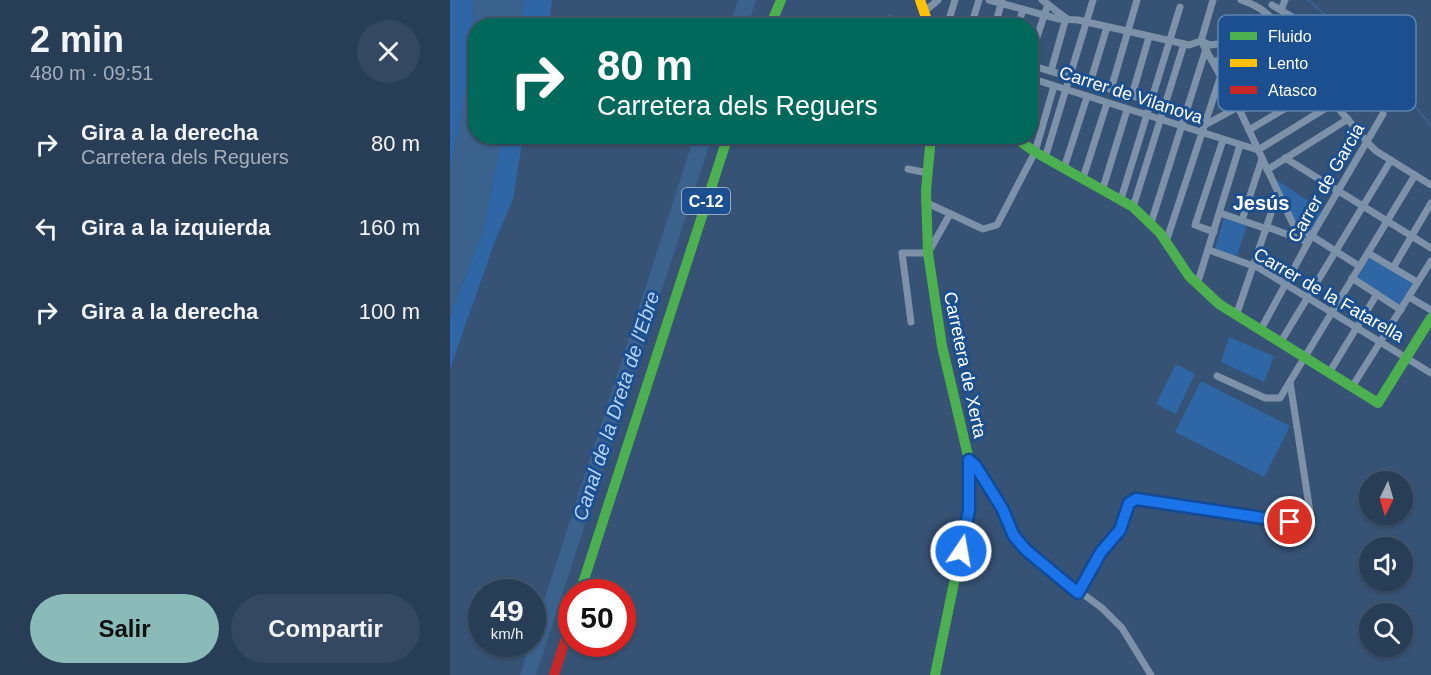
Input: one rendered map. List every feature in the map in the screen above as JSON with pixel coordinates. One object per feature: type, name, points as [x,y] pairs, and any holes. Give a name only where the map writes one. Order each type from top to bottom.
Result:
[{"type":"main road","points":[[773,18],[781,0]]},
{"type":"main road","points":[[920,0],[927,18]]},
{"type":"main road","name":"C-12","points":[[584,579],[725,144]]},
{"type":"main road","name":"Carretera de Xerta","points":[[930,144],[925,202],[928,253],[942,346],[969,460],[969,510],[935,675]]},
{"type":"main road","points":[[1028,144],[1045,158],[1133,207],[1165,240],[1197,285],[1236,316],[1378,403],[1431,318]]},
{"type":"main road","points":[[554,675],[560,657]]},
{"type":"street","points":[[925,11],[938,0]]},
{"type":"street","points":[[949,18],[955,0]]},
{"type":"street","points":[[973,18],[979,0]]},
{"type":"street","points":[[989,0],[1044,16],[1087,22],[1184,45],[1192,45],[1201,41],[1210,45],[1218,44]]},
{"type":"street","points":[[1045,158],[1093,0]]},
{"type":"street","points":[[1111,89],[1137,0]]},
{"type":"street","points":[[1213,0],[1201,41],[1218,69]]},
{"type":"street","points":[[1241,0],[1258,3],[1269,15]]},
{"type":"street","points":[[1281,10],[1285,0]]},
{"type":"street","points":[[997,18],[1002,2]]},
{"type":"street","points":[[1046,2],[1066,18]]},
{"type":"street","points":[[1038,34],[1046,2]]},
{"type":"street","points":[[1272,5],[1289,15]]},
{"type":"street","points":[[1121,199],[1180,7]]},
{"type":"street","points":[[1020,18],[1023,9]]},
{"type":"street","points":[[1051,70],[1066,18]]},
{"type":"street","points":[[1090,83],[1107,27]]},
{"type":"street","points":[[1132,95],[1149,37]]},
{"type":"street","points":[[1133,207],[1184,45]]},
{"type":"street","points":[[1151,223],[1206,49]]},
{"type":"street","points":[[1214,62],[1218,60]]},
{"type":"street","points":[[1038,67],[1152,102]]},
{"type":"street","name":"Carrer de Vilanova","points":[[1038,81],[1258,150]]},
{"type":"street","points":[[1165,240],[1218,84]]},
{"type":"street","points":[[1038,142],[1054,86]]},
{"type":"street","points":[[1064,168],[1087,97]]},
{"type":"street","points":[[1083,178],[1107,103]]},
{"type":"street","points":[[1102,188],[1126,110]]},
{"type":"street","points":[[1205,124],[1234,111]]},
{"type":"street","points":[[1240,111],[1293,224],[1309,240]]},
{"type":"street","points":[[1249,130],[1281,111]]},
{"type":"street","points":[[1258,150],[1321,111]]},
{"type":"street","points":[[1341,111],[1367,142],[1431,185]]},
{"type":"street","name":"Carrer de Garcia","points":[[1260,332],[1309,240],[1383,114]]},
{"type":"street","points":[[1267,170],[1348,119]]},
{"type":"street","points":[[1214,232],[1195,225],[1223,140]]},
{"type":"street","points":[[925,202],[987,230],[997,225],[1037,144]]},
{"type":"street","points":[[1197,285],[1240,145]]},
{"type":"street","points":[[1242,220],[1262,159]]},
{"type":"street","points":[[1285,159],[1431,248]]},
{"type":"street","points":[[1280,343],[1391,160]]},
{"type":"street","points":[[908,169],[927,173]]},
{"type":"street","points":[[1217,376],[1272,400],[1280,398],[1415,175]]},
{"type":"street","points":[[1236,316],[1278,194]]},
{"type":"street","points":[[1393,268],[1431,203]]},
{"type":"street","points":[[1220,213],[1309,240],[1359,266]]},
{"type":"street","points":[[911,322],[902,253],[928,253],[950,214]]},
{"type":"street","name":"Carrer de la Fatarella","points":[[1209,250],[1254,266],[1431,371]]},
{"type":"street","points":[[1368,253],[1418,282]]},
{"type":"street","points":[[1352,387],[1431,261]]},
{"type":"street","points":[[1352,278],[1401,310]]},
{"type":"street","points":[[1329,373],[1377,294]]},
{"type":"street","points":[[1409,297],[1431,310]]},
{"type":"street","points":[[1078,593],[1101,552],[1120,530],[1129,503],[1136,499],[1312,525],[1290,382]]},
{"type":"street","points":[[969,460],[975,465],[1002,508],[1014,536],[1026,550],[1078,593],[1102,608],[1122,628],[1151,675]]},
{"type":"shaded area","points":[[450,0],[473,0],[474,18],[468,18],[468,80],[450,170]]},
{"type":"shaded area","points":[[524,0],[552,0],[550,18],[522,18]]},
{"type":"shaded area","points":[[501,144],[522,144],[513,199],[495,241],[450,369],[450,317],[483,231]]},
{"type":"shaded area","points":[[1277,180],[1323,211],[1309,233],[1295,223],[1276,183]]},
{"type":"shaded area","points":[[1224,218],[1247,225],[1237,256],[1215,249]]},
{"type":"shaded area","points":[[1369,257],[1412,283],[1402,304],[1398,304],[1357,279]]},
{"type":"shaded area","points":[[1229,337],[1274,356],[1264,382],[1221,362]]},
{"type":"shaded area","points":[[1176,364],[1195,374],[1176,414],[1156,404]]},
{"type":"shaded area","points":[[1201,381],[1290,426],[1264,477],[1175,432]]},
{"type":"water","points":[[473,0],[524,0],[522,18],[474,18]]},
{"type":"water","points":[[738,0],[756,0],[750,18],[732,18]]},
{"type":"water","points":[[468,80],[468,144],[501,144],[483,231],[450,317],[450,170]]},
{"type":"water","name":"Canal de la Dreta de l'Ebre","points":[[692,144],[710,144],[567,579],[558,579],[558,608],[546,644],[546,595]]},
{"type":"water","points":[[526,657],[542,657],[536,675],[520,675]]},
{"type":"waterway","points":[[1308,0],[1325,15]]},
{"type":"waterway","points":[[1416,107],[1431,126]]},
{"type":"traffic: fast","points":[[773,18],[781,0]]},
{"type":"traffic: fast","points":[[584,579],[725,144]]},
{"type":"traffic: fast","points":[[930,144],[926,191],[928,253],[942,346],[969,460],[969,510],[935,675]]},
{"type":"traffic: fast","points":[[1024,144],[1133,207],[1160,233],[1189,276],[1219,304],[1378,403],[1431,318]]},
{"type":"traffic: slow","points":[[920,0],[926,18]]},
{"type":"traffic: jam","points":[[554,675],[560,657]]},
{"type":"district","name":"Jesús","points":[[1261,203]]},
{"type":"route","points":[[961,551],[969,510],[969,460],[975,465],[1002,508],[1014,536],[1026,550],[1078,593],[1092,565],[1120,530],[1129,503],[1136,499],[1290,522]]}]
